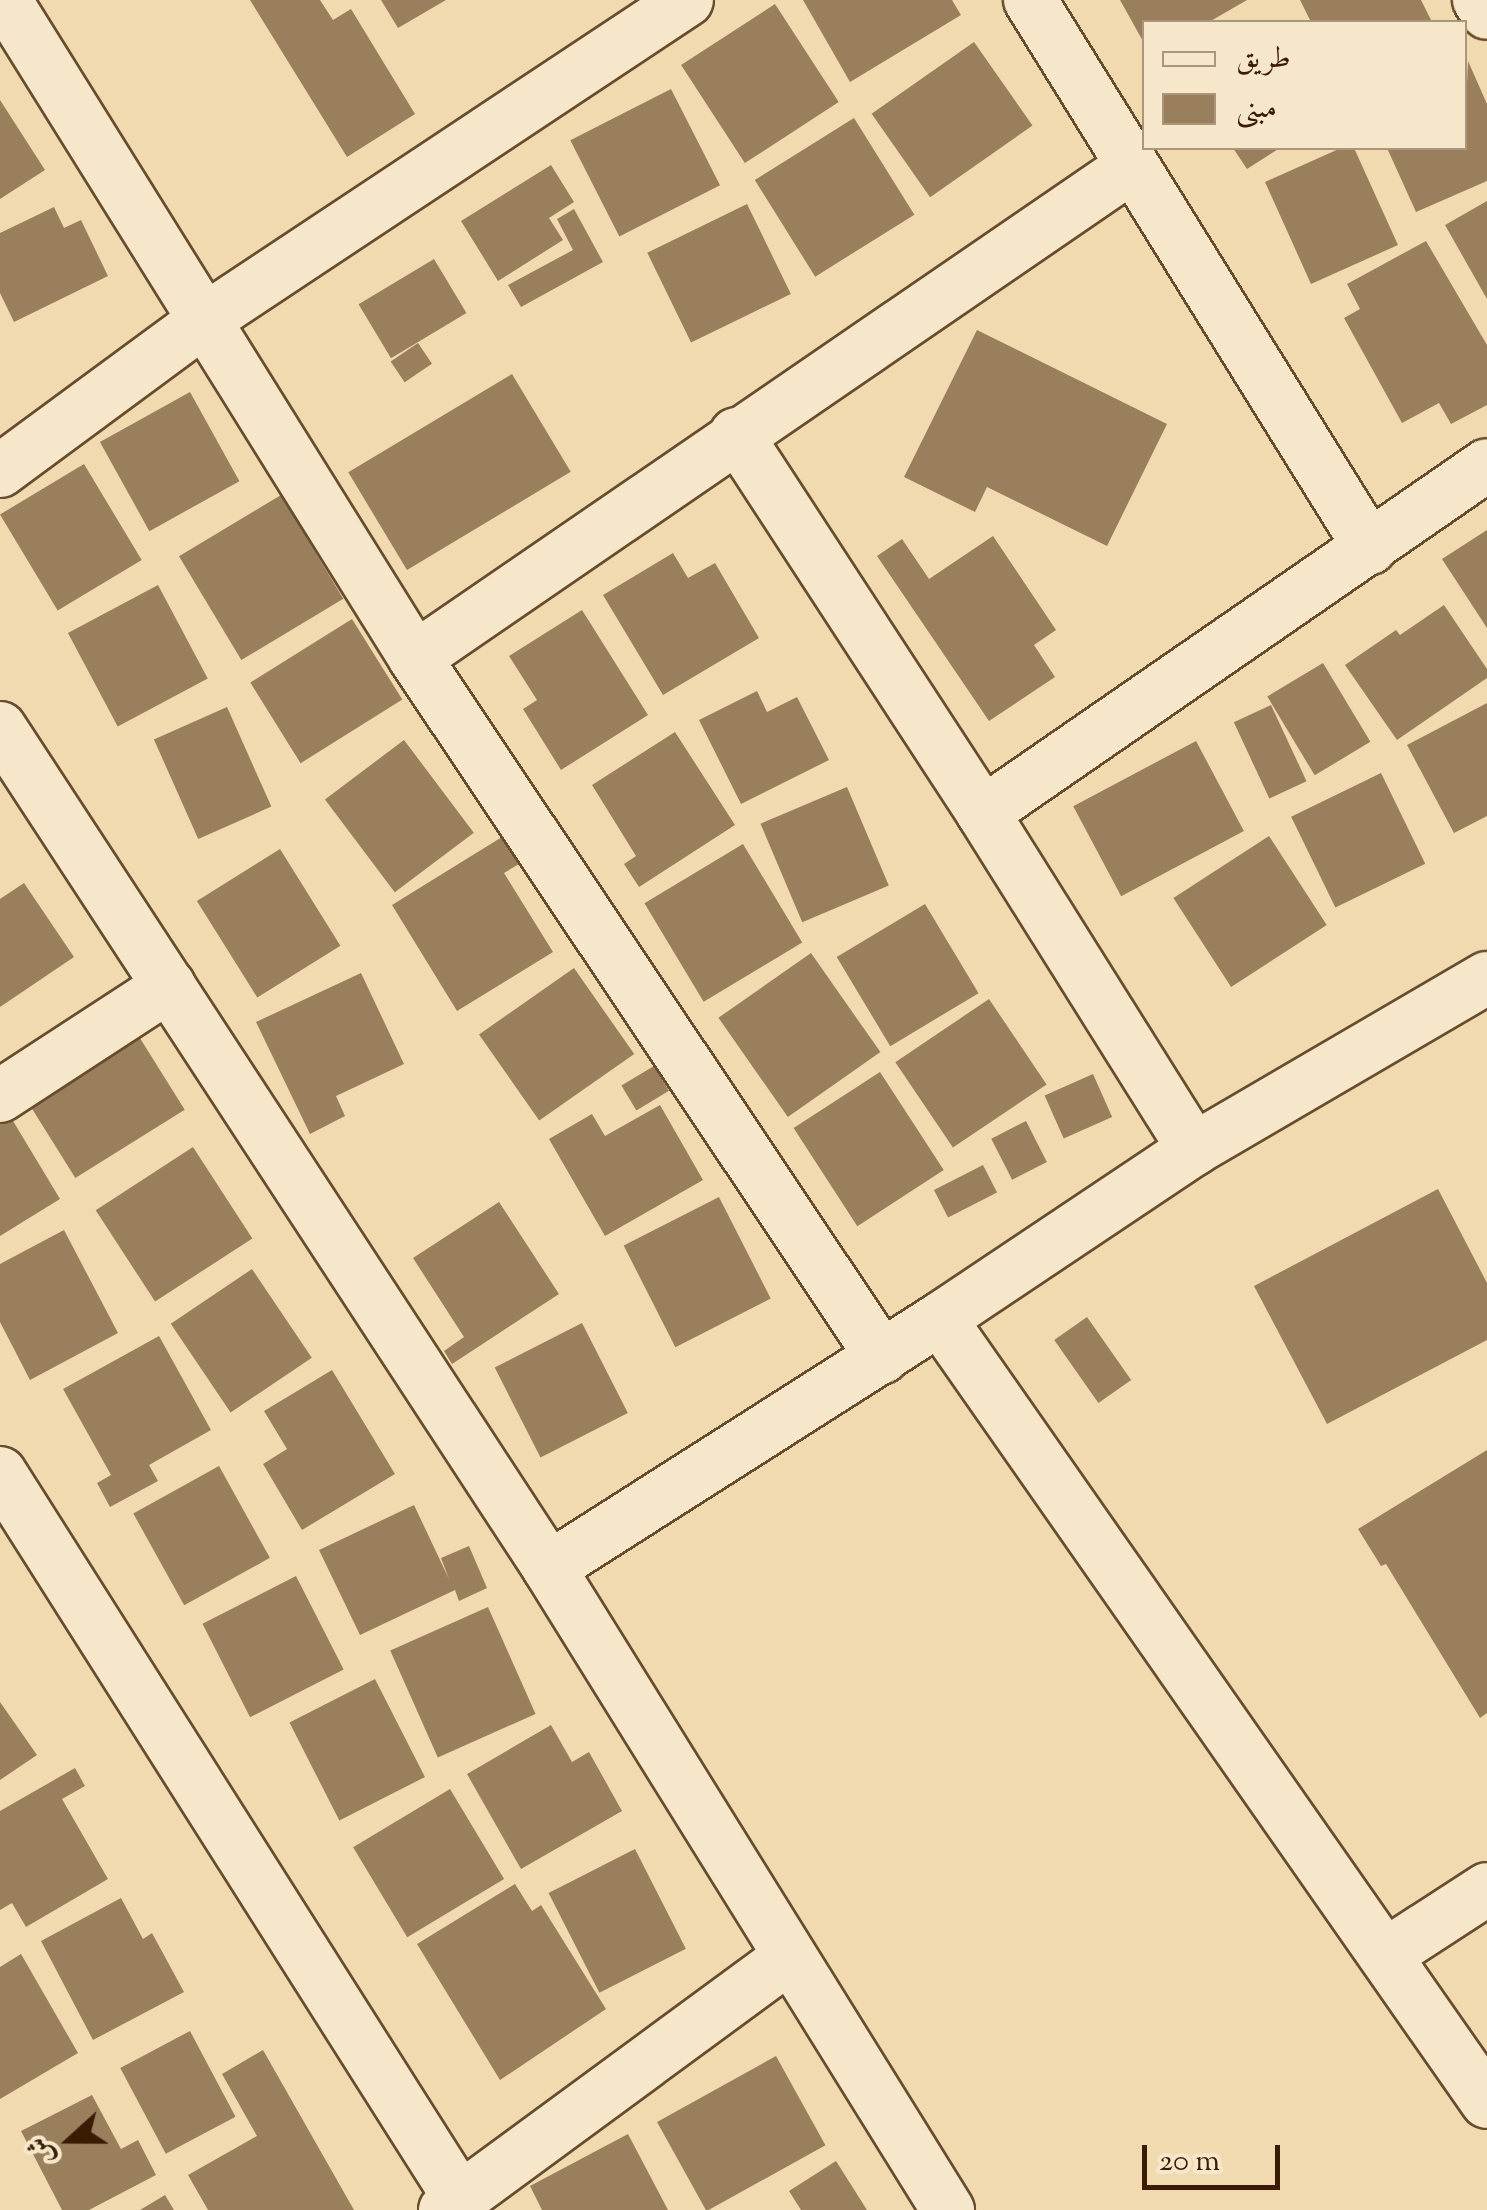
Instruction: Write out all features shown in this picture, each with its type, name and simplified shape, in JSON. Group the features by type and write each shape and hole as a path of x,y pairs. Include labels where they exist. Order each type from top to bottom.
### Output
{"street":[{"path":"5,0 415,658 882,1356"},
{"path":"0,471 206,319 687,0"},
{"path":"1030,0 1130,167 1370,548"},
{"path":"1479,0 1487,13"},
{"path":"415,658 1130,167"},
{"path":"736,434 984,812 1194,1149"},
{"path":"984,812 1487,465"},
{"path":"0,728 549,1568 948,2210"},
{"path":"549,1568 940,1319 1194,1149 1487,978"},
{"path":"0,1096 169,986"},
{"path":"940,1319 1487,2102"},
{"path":"0,1472 452,2204 788,1958"},
{"path":"1387,1954 1487,1889"}],"building":[{"path":"250,0 320,0 333,20 351,9 415,114 347,157"},
{"path":"381,0 446,0 398,28"},
{"path":"803,0 952,0 961,15 850,82"},
{"path":"1120,0 1247,0 1212,20 1142,20 1142,39"},
{"path":"1300,0 1421,0 1431,20 1310,20"},
{"path":"775,4 839,102 745,163 681,65"},
{"path":"974,42 1033,126 930,197 872,114"},
{"path":"1468,61 1487,104 1487,181 1416,212 1388,150 1467,150"},
{"path":"671,89 720,185 619,237 570,140"},
{"path":"0,100 45,170 0,199"},
{"path":"854,118 914,215 815,277 755,180"},
{"path":"1234,150 1277,150 1247,169"},
{"path":"1337,150 1355,150 1398,245 1311,284 1265,182"},
{"path":"551,165 574,202 549,218 563,240 498,281 461,221"},
{"path":"1487,201 1487,299 1445,225"},
{"path":"747,204 791,294 691,343 647,253"},
{"path":"54,207 64,228 81,220 108,276 14,322 0,293 0,233"},
{"path":"574,209 603,262 521,307 508,285 573,250 557,219"},
{"path":"1426,241 1487,345 1487,405 1451,424 1439,403 1402,423 1344,318 1360,309 1347,284"},
{"path":"434,259 466,313 391,358 359,304"},
{"path":"977,330 1167,424 1107,546 987,487 975,512 904,477"},
{"path":"418,343 432,364 405,382 391,361"},
{"path":"512,374 571,472 407,570 348,472"},
{"path":"190,392 239,481 149,531 100,442"},
{"path":"84,464 142,560 58,610 0,514"},
{"path":"281,495 343,599 241,660 179,556"},
{"path":"1487,530 1487,628 1442,559"},
{"path":"993,536 1056,630 1034,645 1055,677 989,721 877,556 902,539 929,579"},
{"path":"673,553 688,578 715,563 759,638 663,695 603,595"},
{"path":"158,585 208,679 118,726 68,633"},
{"path":"1444,605 1487,669 1487,678 1397,740 1345,665 1396,630 1400,635"},
{"path":"582,610 648,715 561,770 523,709 537,700 509,656"},
{"path":"352,619 402,700 301,763 250,683"},
{"path":"1323,663 1370,742 1315,775 1267,696"},
{"path":"757,691 767,712 797,697 829,760 741,804 699,720"},
{"path":"1487,703 1487,816 1454,833 1407,745"},
{"path":"1271,705 1306,781 1269,798 1234,722"},
{"path":"227,707 271,807 198,839 154,740"},
{"path":"675,732 735,825 639,887 624,864 636,856 592,785"},
{"path":"404,740 474,833 395,892 325,800"},
{"path":"1196,741 1244,831 1121,896 1073,806"},
{"path":"1381,773 1425,864 1335,908 1291,817"},
{"path":"847,787 889,885 802,922 760,824"},
{"path":"1269,836 1327,925 1231,987 1173,898"},
{"path":"502,837 519,864 504,873 553,952 457,1011 392,905"},
{"path":"743,844 802,943 704,1002 644,903"},
{"path":"280,849 340,946 257,998 197,901"},
{"path":"24,883 74,957 0,1007 0,899"},
{"path":"925,904 979,993 890,1046 837,957"},
{"path":"811,953 880,1052 788,1117 718,1018"},
{"path":"574,968 634,1054 539,1121 479,1035"},
{"path":"361,973 404,1064 336,1096 345,1116 310,1134 256,1022"},
{"path":"989,999 1047,1084 953,1148 895,1062"},
{"path":"128,1019 185,1110 75,1178 19,1087"},
{"path":"654,1066 669,1091 636,1110 621,1086"},
{"path":"880,1072 944,1170 857,1226 794,1128"},
{"path":"1093,1074 1112,1117 1064,1138 1045,1096"},
{"path":"660,1105 703,1180 605,1236 549,1139 592,1114 605,1136"},
{"path":"4,1106 60,1199 0,1236 0,1108"},
{"path":"1026,1121 1047,1162 1012,1180 991,1139"},
{"path":"193,1147 252,1238 155,1302 96,1210"},
{"path":"983,1165 997,1193 948,1218 934,1190"},
{"path":"1438,1189 1487,1283 1487,1340 1327,1424 1254,1286"},
{"path":"719,1197 771,1299 675,1347 624,1246"},
{"path":"499,1202 559,1294 452,1364 444,1351 464,1337 413,1258"},
{"path":"64,1230 118,1333 30,1380 0,1322 0,1264"},
{"path":"252,1269 312,1358 231,1413 171,1324"},
{"path":"1087,1317 1131,1380 1098,1403 1054,1340"},
{"path":"582,1323 628,1413 541,1457 495,1367"},
{"path":"159,1336 211,1430 149,1465 158,1481 110,1507 97,1483 111,1475 63,1389"},
{"path":"332,1370 395,1474 302,1530 263,1464 287,1449 264,1411"},
{"path":"1487,1450 1487,1713 1480,1718 1386,1564 1381,1566 1358,1529"},
{"path":"219,1466 270,1558 184,1605 133,1514"},
{"path":"414,1505 449,1579 441,1558 469,1546 487,1588 459,1601 455,1590 360,1635 319,1550"},
{"path":"296,1576 344,1670 250,1717 202,1624"},
{"path":"488,1607 536,1714 438,1757 390,1651"},
{"path":"375,1679 425,1777 339,1821 289,1723"},
{"path":"0,1702 37,1755 0,1780"},
{"path":"551,1725 572,1762 589,1752 622,1811 521,1869 467,1774"},
{"path":"75,1768 85,1786 62,1799 108,1879 26,1927 12,1903 0,1910 0,1811"},
{"path":"450,1789 504,1879 407,1937 353,1847"},
{"path":"635,1849 686,1949 599,1993 549,1893"},
{"path":"515,1884 532,1911 541,1905 606,2009 500,2080 417,1944"},
{"path":"121,1898 143,1939 152,1933 184,1992 93,2040 41,1941"},
{"path":"21,1954 78,2053 0,2099 0,1967"},
{"path":"190,2031 236,2117 166,2154 120,2068"},
{"path":"263,2050 354,2210 208,2210 188,2175 257,2136 222,2074"},
{"path":"776,2056 825,2145 706,2210 657,2122"},
{"path":"92,2095 121,2149 138,2140 156,2175 89,2210 62,2210 21,2131"},
{"path":"628,2134 668,2210 542,2210 530,2186"},
{"path":"836,2161 867,2210 801,2210 789,2191"},
{"path":"165,2195 174,2210 140,2210"}]}
